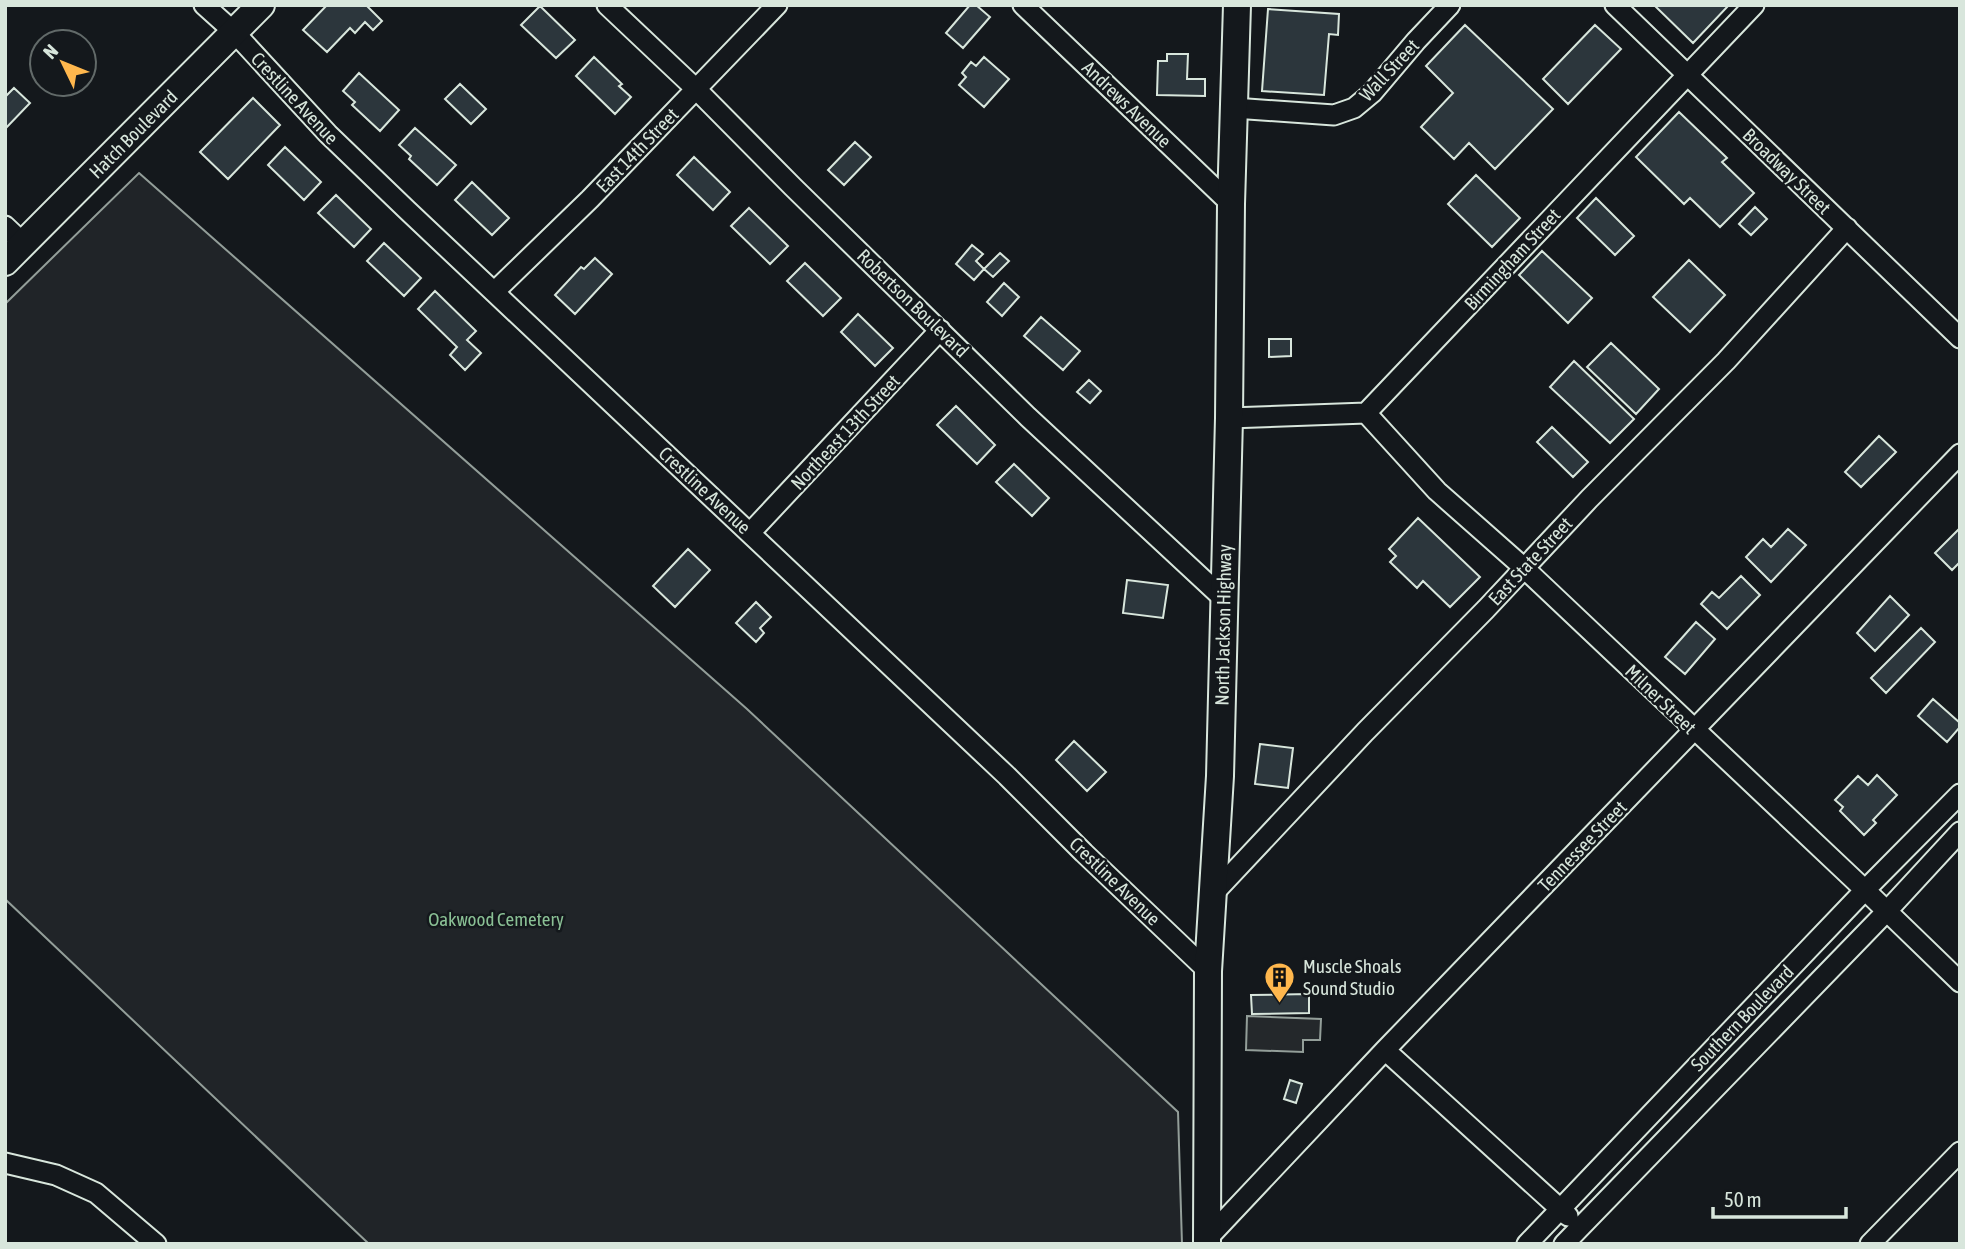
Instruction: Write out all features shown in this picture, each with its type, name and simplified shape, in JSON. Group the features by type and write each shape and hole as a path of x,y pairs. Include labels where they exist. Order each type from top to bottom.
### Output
{"main road":[{"name":"Hatch Boulevard","path":"11,244 261,5"},
{"name":"North Jackson Highway","path":"1207,1242 1208,971 1220,776 1237,5"}],"street":[{"name":"Crestline Avenue","path":"204,5 234,32 328,134 1007,776 1208,971"},
{"name":"Robertson Boulevard","path":"607,5 1108,492 1223,598"},
{"name":"East 14th Street","path":"494,292 590,199 777,5"},
{"name":"Andrews Avenue","path":"1023,5 1231,204"},
{"name":"Wall Street","path":"1234,108 1334,115 1354,107 1372,93 1450,5"},
{"name":"Broadway Street","path":"1615,5 1960,338"},
{"name":"Birmingham Street","path":"1366,413 1754,5"},
{"name":"East State Street","path":"1213,894 1523,567 1726,361 1847,228"},
{"name":"Northeast 13th Street","path":"750,533 940,330"},
{"path":"1229,418 1366,413"},
{"name":"Milner Street","path":"1366,413 1437,491 1523,567 1960,982"},
{"name":"Tennessee Street","path":"1207,1242 1385,1050 1960,454"},
{"name":"Southern Boulevard","path":"1527,1244 1960,794"},
{"name":"Southern Boulevard","path":"1564,1244 1887,911 1960,832"},
{"path":"1385,1050 1580,1227"},
{"path":"1870,1244 1960,1152"},
{"path":"5,1163 56,1175 96,1193 156,1244"}],"green space":[{"name":"Oakwood Cemetery","path":"139,173 747,709 1178,1112 1182,1244 369,1244 5,899 5,304"}],"shaded area":[{"path":"1247,1016 1321,1019 1320,1040 1303,1040 1303,1052 1246,1050"}],"building":[{"path":"327,5 366,5 382,21 373,30 365,22 355,33 350,28 327,52 303,30"},
{"path":"970,5 976,5 990,17 963,48 946,33"},
{"path":"1654,5 1729,5 1693,43"},
{"path":"540,6 575,40 556,58 521,25"},
{"path":"1268,9 1339,14 1338,35 1329,34 1324,95 1262,91"},
{"path":"1465,25 1553,109 1495,169 1469,143 1454,159 1421,127 1453,93 1426,66"},
{"path":"1595,25 1621,49 1568,104 1543,79"},
{"path":"1167,54 1188,54 1187,79 1205,79 1205,96 1157,95 1158,61 1167,61"},
{"path":"594,57 622,84 619,86 631,97 615,114 576,76"},
{"path":"984,57 1009,79 984,107 959,85 966,77 962,73 971,62 976,66"},
{"path":"359,73 399,110 380,131 352,105 355,102 343,91"},
{"path":"460,84 486,109 471,124 445,99"},
{"path":"14,88 30,103 5,129 5,97"},
{"path":"253,98 280,125 228,179 200,152"},
{"path":"1679,112 1727,158 1722,162 1754,193 1720,227 1690,198 1684,204 1636,157"},
{"path":"415,128 456,165 437,185 409,159 411,156 399,145"},
{"path":"855,142 871,157 844,185 828,170"},
{"path":"285,147 321,182 304,200 268,165"},
{"path":"694,157 730,192 713,210 677,175"},
{"path":"1476,175 1520,218 1492,247 1448,204"},
{"path":"472,182 509,218 492,235 455,200"},
{"path":"336,195 371,229 354,247 318,213"},
{"path":"1596,198 1634,236 1615,255 1577,218"},
{"path":"1755,207 1767,219 1751,235 1739,224"},
{"path":"749,208 788,246 770,264 731,226"},
{"path":"384,243 421,278 404,296 367,261"},
{"path":"972,245 983,254 976,261 984,269 974,280 956,264"},
{"path":"1542,251 1592,298 1568,323 1519,275"},
{"path":"1000,253 1009,261 993,277 984,269"},
{"path":"595,258 612,274 575,314 555,295 581,267 584,269"},
{"path":"1689,260 1725,295 1690,332 1653,297"},
{"path":"805,263 841,298 823,316 787,281"},
{"path":"1004,283 1019,297 1002,316 987,302"},
{"path":"435,291 476,331 467,340 481,353 465,370 450,355 457,347 418,309"},
{"path":"858,314 893,348 875,366 841,332"},
{"path":"1041,317 1080,351 1063,370 1024,336"},
{"path":"1269,339 1291,339 1291,356 1269,357"},
{"path":"1611,343 1659,389 1636,414 1587,367"},
{"path":"1574,361 1634,419 1610,443 1550,387"},
{"path":"1089,380 1101,391 1090,403 1077,392"},
{"path":"956,406 995,445 977,464 937,425"},
{"path":"1552,427 1588,462 1573,477 1537,442"},
{"path":"1879,436 1896,452 1861,487 1845,472"},
{"path":"1014,464 1049,498 1032,516 996,482"},
{"path":"1418,518 1480,577 1450,607 1423,581 1417,588 1390,562 1396,556 1389,549"},
{"path":"1960,528 1960,562 1952,570 1935,553"},
{"path":"1788,529 1806,545 1771,582 1746,557 1763,539 1771,547"},
{"path":"688,549 710,570 675,607 653,586"},
{"path":"1741,576 1760,595 1727,629 1701,604 1712,592 1719,598"},
{"path":"1127,580 1168,585 1163,618 1123,613"},
{"path":"1890,596 1909,615 1875,651 1857,633"},
{"path":"756,602 771,617 760,628 764,633 756,642 736,623"},
{"path":"1696,622 1715,639 1685,674 1665,657"},
{"path":"1921,628 1935,642 1886,693 1871,678"},
{"path":"1933,699 1960,723 1960,727 1947,742 1918,716"},
{"path":"1074,741 1106,772 1087,791 1056,760"},
{"path":"1260,744 1293,748 1288,788 1255,784"},
{"path":"1877,775 1897,795 1873,820 1876,823 1864,835 1840,811 1843,807 1835,800 1858,776 1868,785"},
{"name":"Muscle Shoals Sound Studio","path":"1309,994 1309,1013 1252,1014 1251,995"},
{"path":"1290,1080 1302,1084 1296,1103 1284,1099"}],"place":[{"name":"Muscle Shoals Sound Studio","path":"1280,1004"}]}
